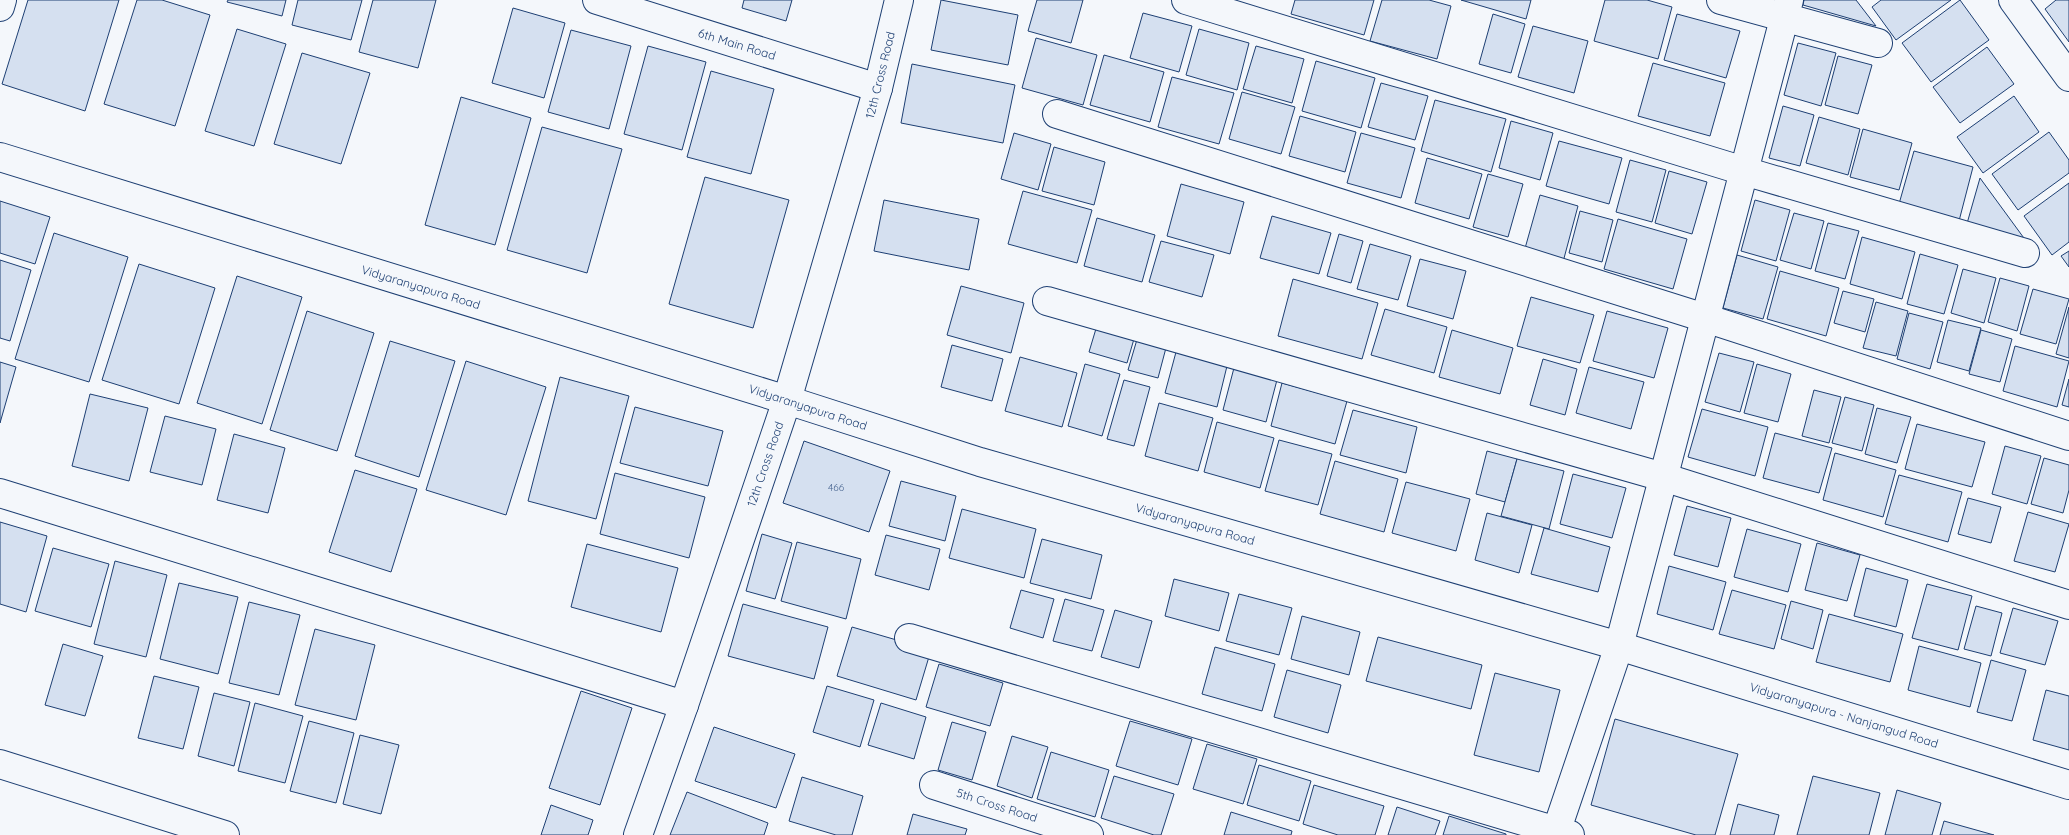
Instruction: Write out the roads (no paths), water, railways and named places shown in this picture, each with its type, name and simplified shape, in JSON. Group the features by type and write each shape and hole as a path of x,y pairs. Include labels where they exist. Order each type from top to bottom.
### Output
{"street":[{"path":"0,7 2,0"},
{"name":"6th Main Road","path":"596,0 878,88"},
{"name":"12th Cross Road","path":"638,835 787,400 878,88 899,0"},
{"path":"1186,0 1744,171 2025,253"},
{"path":"1721,0 1787,9 1878,43"},
{"path":"2013,0 2069,77"},
{"path":"909,638 1560,834 1619,646 1787,9"},
{"path":"1057,114 1705,318 2069,436"},
{"name":"Vidyaranyapura Road","path":"0,157 787,400 980,462 1619,646"},
{"path":"1047,301 1663,477 2069,605"},
{"path":"0,492 684,705"},
{"name":"Vidyaranyapura - Nanjangud Road","path":"1619,646 2069,785"},
{"path":"0,764 225,835"},
{"name":"5th Cross Road","path":"934,785 1089,835"}]}
